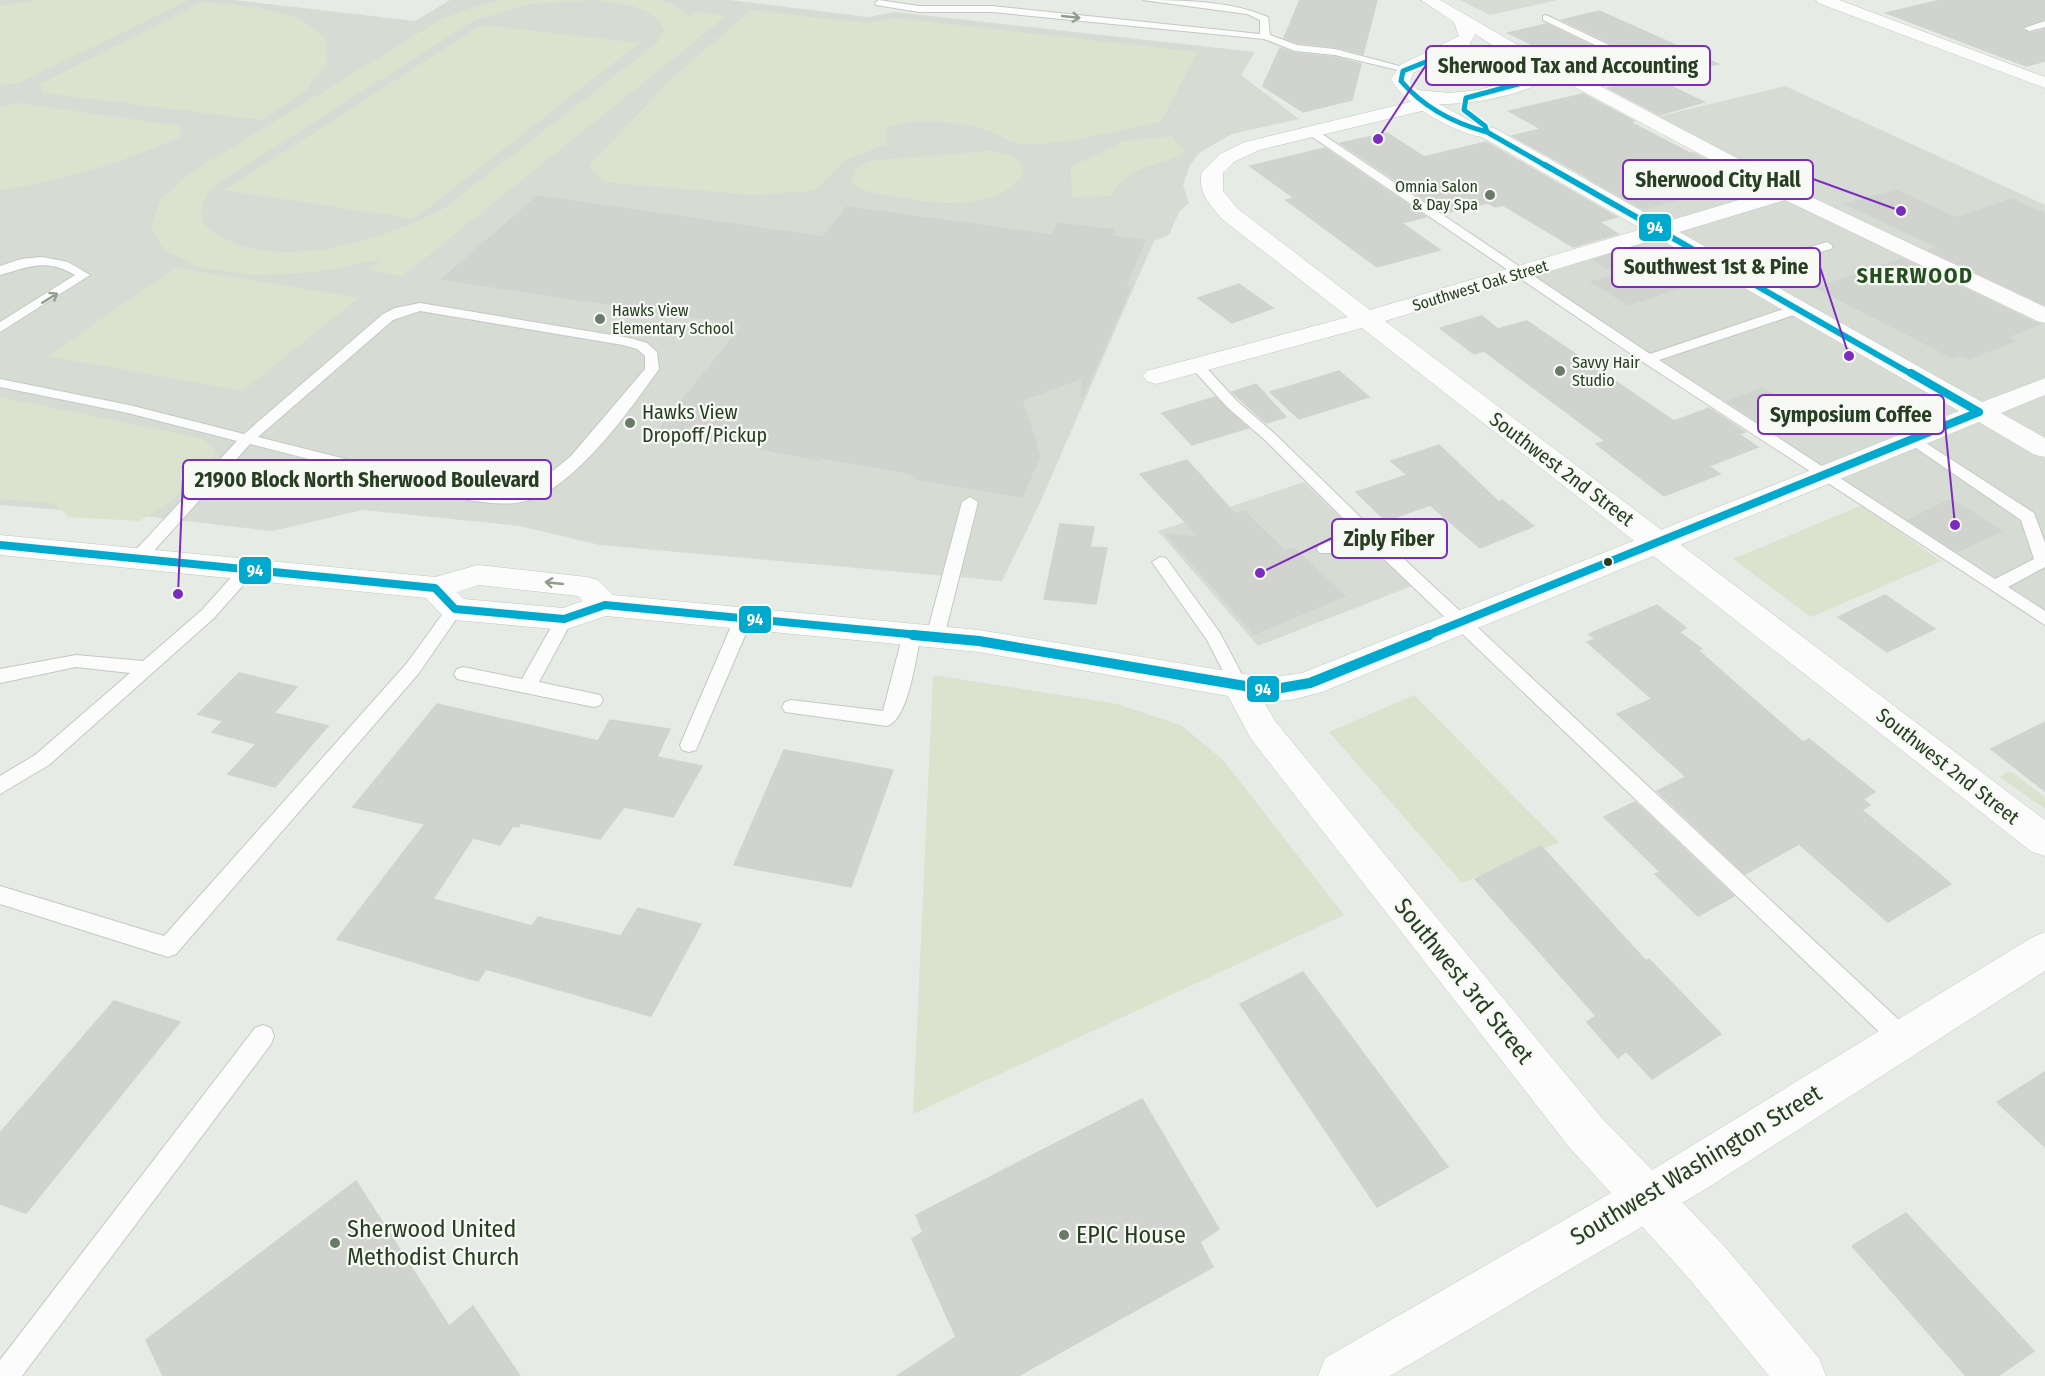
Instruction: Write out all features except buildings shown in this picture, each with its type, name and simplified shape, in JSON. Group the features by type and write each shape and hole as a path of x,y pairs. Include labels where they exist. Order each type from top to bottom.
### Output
{"main road":[{"path":"1429,0 1462,22 1525,56 1543,70 1573,79 2045,316"},
{"path":"1824,0 2045,83"},
{"path":"1846,8 1874,2"},
{"path":"1462,22 1466,39 1444,53 1406,69 1400,79 1403,85 1473,130 1487,132 2045,449"},
{"path":"1444,53 1480,51 1525,56"},
{"path":"1312,132 1420,98 1466,98 1537,79 1543,70"},
{"path":"1466,98 1464,110 1485,126 1487,132"},
{"name":"Southwest 2nd Street","path":"1312,132 1252,146 1230,155 1217,164 1211,176 1209,188 1216,201 2045,841"},
{"name":"Southwest Oak Street","path":"1156,376 1366,319 1795,190"},
{"path":"0,545 248,569 445,598 564,619 605,605 923,635 1021,648 1269,690 1292,688 1310,683 2045,386"},
{"path":"445,598 478,575 587,587 605,605"},
{"name":"Southwest 3rd Street","path":"1239,686 1263,730 1585,1132 1708,1264 1801,1376"},
{"name":"Southwest Washington Street","path":"1343,1376 1647,1198 2045,950"}],"lane":[{"path":"1147,0 1249,12 1265,19 1265,36"},
{"path":"879,3 919,9 1013,11 1265,36 1294,48 1335,52 1406,69"},
{"path":"1013,11 1029,4"},
{"path":"1543,70 1611,66 1626,62 1627,57 1546,18"},
{"path":"2029,28 2045,24"},
{"path":"1312,132 1520,273 2045,619"},
{"path":"1734,272 1827,246"},
{"path":"0,271 15,264 37,260 74,268 84,275 0,328"},
{"path":"0,261 15,264"},
{"path":"0,383 129,409 247,439 474,496 498,498 525,496 553,480 579,455 652,369 652,355 642,346 625,341 420,307 400,311 387,317 247,439 137,559"},
{"path":"1648,358 1798,309"},
{"path":"1196,365 1232,404 1270,437 1461,623 1903,1039"},
{"path":"1910,439 2028,517 2043,561 1995,586"},
{"path":"791,707 887,719 894,710 923,635 970,502"},
{"path":"1325,549 1367,533"},
{"name":"Southwest 3rd Street","path":"1160,562 1214,637 1239,686"},
{"path":"0,786 42,760 208,614 248,569"},
{"path":"0,895 168,946 413,668 445,598"},
{"path":"689,745 744,617"},
{"path":"527,687 564,619"},
{"path":"0,676 76,661 147,668"},
{"path":"463,674 594,700"},
{"path":"5,1376 263,1036"}],"shaded area":[{"name":"Hawks View Elementary School","path":"0,0 234,0 415,21 450,0 730,0 868,17 895,12 1255,52 1241,75 1299,119 1232,134 1199,153 1190,165 1183,185 1189,203 1179,212 1169,235 1154,241 1039,505 1002,581 600,545 519,526 363,510 272,531 152,517 0,505"},
{"path":"1460,0 1558,0 1490,15"},
{"path":"1785,86 2045,205 2045,617 1520,273 1661,231 1575,182 1704,149 1648,119"},
{"path":"1304,482 1412,586 1258,646 1158,531"}],"green space":[{"path":"38,0 189,0 19,83 0,85 0,6"},
{"path":"501,0 593,0 529,4 473,21 215,185 202,204 202,222 226,239 255,249 287,252 320,250 387,233 443,209 657,43 664,31 652,15 643,10 624,4 594,0 659,0 672,4 690,17 696,12 726,16 403,276 368,270 382,259 318,272 253,275 199,267 164,250 151,227 160,200 189,174 438,21 473,7"},
{"path":"202,2 258,7 301,19 325,37 328,61 307,90 262,120 43,93 40,84"},
{"path":"751,10 866,23 895,18 1197,52 1161,122 1076,140 1024,144 962,124 908,122 886,128 887,144 845,160 814,191 754,195 604,182 589,166 671,79"},
{"path":"481,25 639,43 414,219 225,190"},
{"path":"18,103 180,126 181,137 137,155 92,169 0,190 0,107"},
{"path":"1172,136 1185,152 1133,173 1117,186 1112,196 1072,197 1071,167 1124,141"},
{"path":"987,151 1005,153 1015,157 1024,171 1012,186 995,196 974,201 952,203 906,199 866,191 855,186 852,180 855,169 871,161"},
{"path":"175,268 358,298 243,391 48,356"},
{"path":"0,397 186,435 208,443 214,449 215,454 171,502 139,521 69,517 53,503 0,499"},
{"path":"1862,505 1941,561 1811,617 1733,559"},
{"path":"933,675 1118,704 1181,725 1224,761 1344,915 913,1114"},
{"path":"1414,695 1559,842 1462,883 1329,732"},
{"path":"2010,771 2045,797 2045,809 2000,777"}],"transit line":[{"name":"94","path":"1476,50 1521,56 1544,72 1537,79 1466,98 1464,110 1485,126 1487,132 1463,125 1440,114 1418,99 1401,81 1403,71 1429,59 1476,50"},
{"name":"94","path":"1487,132 1979,412"},
{"name":"94","path":"0,545 435,588 455,609 564,619 605,605 979,641 1269,690 1310,683 1979,412"}],"place":[{"name":"Sherwood Tax and Accounting","path":"1378,139"},
{"name":"Omnia Salon & Day Spa","path":"1490,195"},
{"name":"Sherwood City Hall","path":"1901,211"},
{"name":"Hawks View Elementary School","path":"600,319"},
{"name":"Southwest 1st & Pine","path":"1849,356"},
{"name":"Savvy Hair Studio","path":"1560,371"},
{"name":"Hawks View Dropoff/Pickup","path":"630,423"},
{"name":"Symposium Coffee","path":"1955,525"},
{"name":"Ziply Fiber","path":"1260,573"},
{"name":"21900 Block North Sherwood Boulevard","path":"178,594"},
{"name":"EPIC House","path":"1064,1235"},
{"name":"Sherwood United Methodist Church","path":"335,1243"}],"district":[{"name":"SHERWOOD","path":"1915,275"}]}
